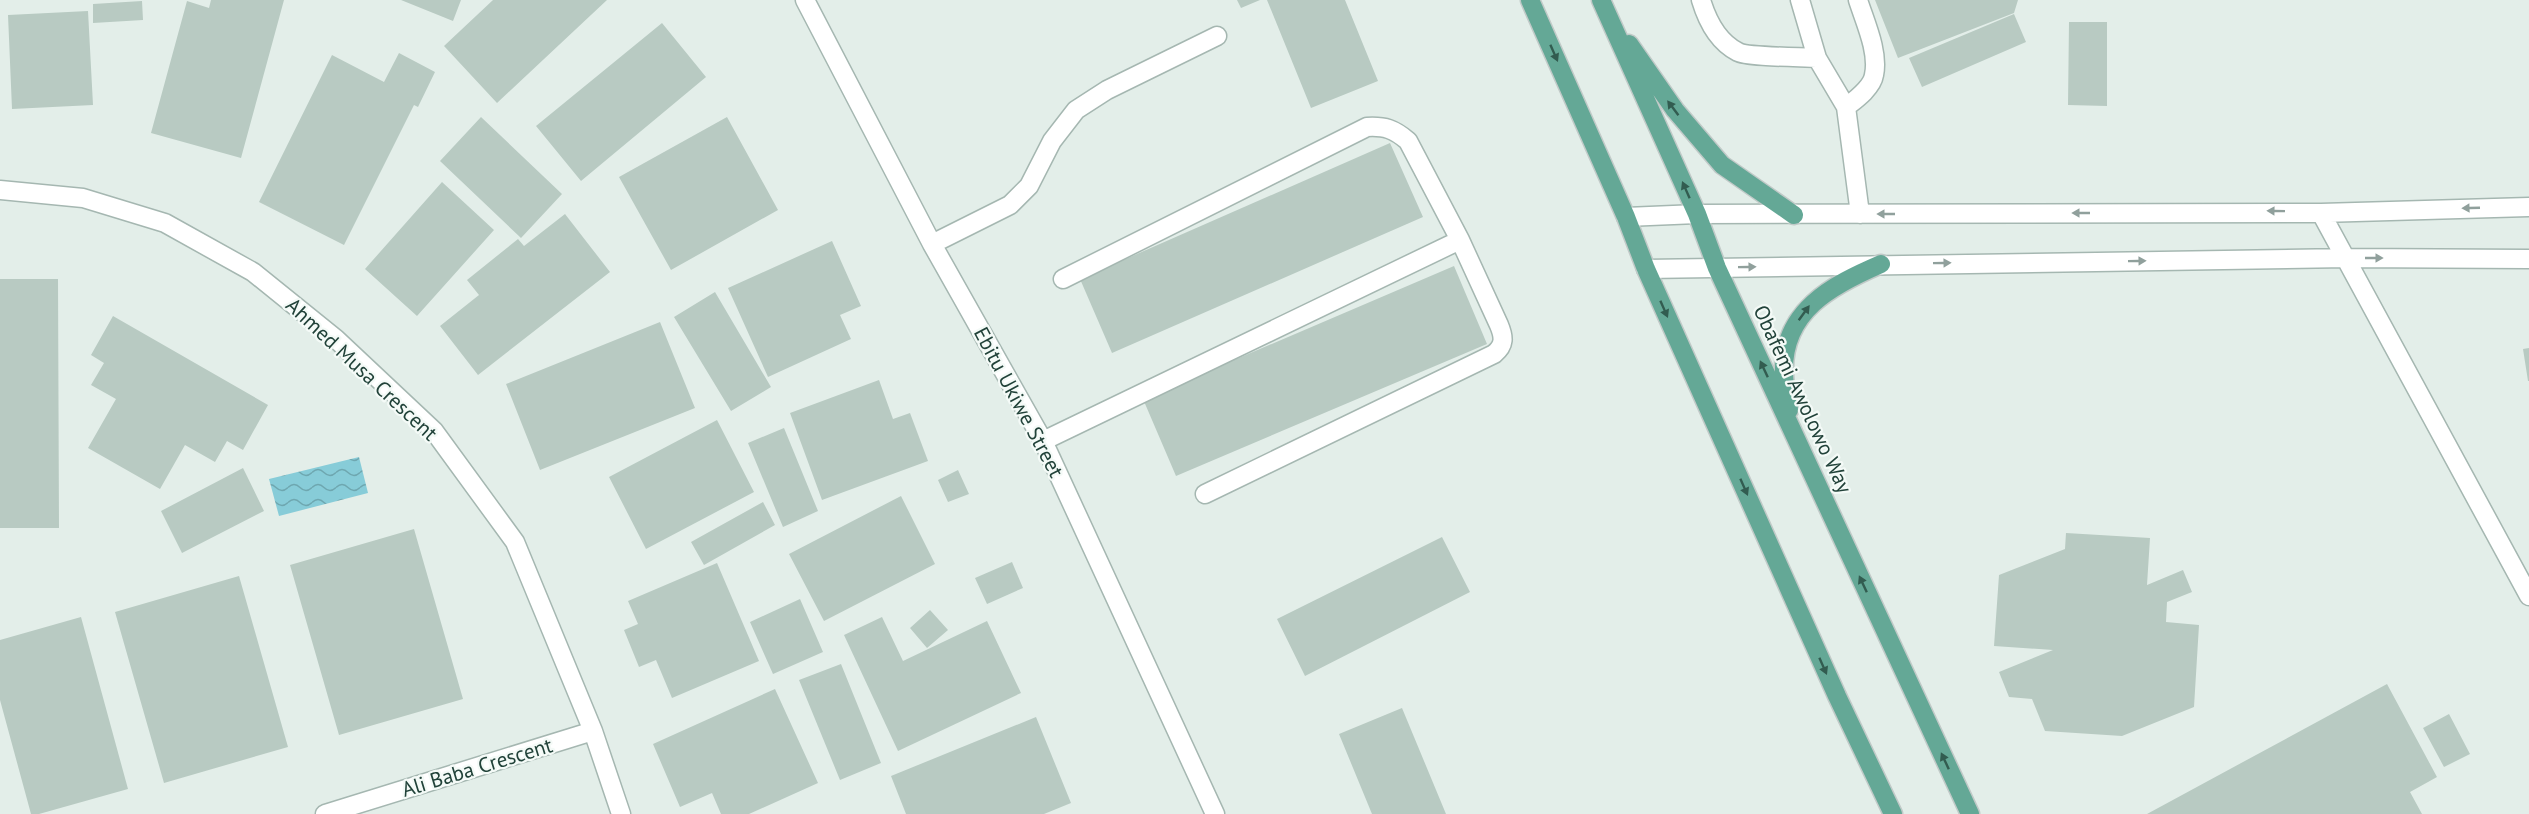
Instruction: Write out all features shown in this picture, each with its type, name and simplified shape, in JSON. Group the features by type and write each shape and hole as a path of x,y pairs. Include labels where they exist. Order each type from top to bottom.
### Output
{"main road":[{"path":"1530,0 1626,217 1646,269 1837,696 1893,814"},
{"path":"1602,3 1675,110 1722,165 1794,215"},
{"name":"Obafemi Awolowo Way","path":"1602,3 1697,214 1717,268 1970,814"},
{"path":"1792,430 1784,372 1789,341 1799,319 1814,301 1830,289 1881,264"}],"street":[{"name":"Ebitu Ukiwe Street","path":"805,0 932,244 1043,441 1215,814"},
{"path":"1701,0 1704,13 1719,38 1739,53 1817,58"},
{"path":"1800,0 1817,58 1846,107 1860,214"},
{"path":"1846,107 1865,90 1874,77 1874,55 1858,0"},
{"path":"932,244 1010,205 1029,186 1052,141 1076,110 1107,90 1217,36"},
{"path":"1063,279 1367,127 1383,126 1396,131 1408,141 1460,240 1499,325 1504,338 1501,349 1205,494"},
{"name":"Ahmed Musa Crescent","path":"0,190 83,198 165,223 253,272 336,339 434,431 515,542 593,731 621,814"},
{"path":"1626,217 1697,214 2321,213 2529,207"},
{"path":"2321,213 2529,596"},
{"path":"1043,441 1460,240"},
{"path":"1646,269 2347,258 2529,259"},
{"name":"Ali Baba Crescent","path":"325,814 593,731"}],"water":[{"path":"359,457 368,493 279,516 269,479"}],"building":[{"path":"211,0 284,0 241,158 151,133 187,1 209,8"},
{"path":"401,0 461,0 453,21"},
{"path":"493,0 607,0 497,103 444,46"},
{"path":"1237,0 1260,0 1241,8"},
{"path":"1267,0 1345,0 1378,81 1311,108"},
{"path":"1875,0 2018,0 2014,13 1898,58"},
{"path":"142,1 143,20 93,23 93,4"},
{"path":"88,11 93,105 12,109 8,15"},
{"path":"2014,14 2026,42 1922,87 1909,58"},
{"path":"2069,22 2107,22 2107,106 2068,105"},
{"path":"662,23 706,77 581,181 536,126"},
{"path":"399,53 435,72 418,107 414,105 344,245 259,202 332,55 384,82"},
{"path":"481,117 562,194 521,238 440,161"},
{"path":"727,117 778,210 671,270 619,177"},
{"path":"1390,143 1423,217 1112,353 1080,279"},
{"path":"442,182 494,230 417,316 365,269"},
{"path":"565,214 610,272 478,375 440,326 479,295 467,280 518,239 524,246"},
{"path":"832,241 861,306 840,315 851,339 768,377 728,288"},
{"path":"1454,266 1487,344 1176,476 1143,399"},
{"path":"0,279 58,279 59,528 0,528"},
{"path":"715,292 771,387 731,411 674,317"},
{"path":"113,316 268,405 243,450 227,441 215,462 185,445 160,489 88,448 116,399 91,385 104,363 91,355"},
{"path":"660,322 695,408 540,470 506,384"},
{"path":"2529,348 2529,381 2528,381 2523,349"},
{"path":"879,380 893,419 910,413 928,461 822,500 790,413"},
{"path":"717,420 754,492 646,549 609,477"},
{"path":"784,428 818,511 783,527 748,443"},
{"path":"243,468 264,511 182,553 161,511"},
{"path":"958,470 969,494 948,502 938,480"},
{"path":"901,496 935,564 824,621 789,554"},
{"path":"763,502 775,525 704,565 691,542"},
{"path":"414,529 463,699 339,735 290,565"},
{"path":"2066,533 2150,538 2147,585 2183,570 2192,592 2167,602 2166,622 2199,625 2194,707 2122,736 2045,731 2032,699 2009,697 1999,672 2053,650 1994,646 1999,575 2065,549"},
{"path":"1442,537 1470,592 1305,676 1277,619"},
{"path":"1012,562 1023,588 987,604 975,578"},
{"path":"717,563 759,661 672,698 656,660 639,667 624,630 638,624 628,601"},
{"path":"239,576 288,747 164,783 115,612"},
{"path":"800,599 823,652 773,674 750,622"},
{"path":"930,610 948,630 927,648 910,628"},
{"path":"81,617 128,789 39,814 31,814 0,700 0,640"},
{"path":"882,617 903,661 987,621 1021,693 898,751 844,635"},
{"path":"841,664 881,763 840,780 799,680"},
{"path":"2387,684 2437,777 2410,792 2422,814 2147,814"},
{"path":"775,689 818,783 749,814 721,814 712,793 680,807 653,744"},
{"path":"1402,708 1446,814 1372,814 1339,734"},
{"path":"2449,714 2470,754 2444,767 2423,728"},
{"path":"1036,717 1071,803 1044,814 906,814 891,776"}]}
